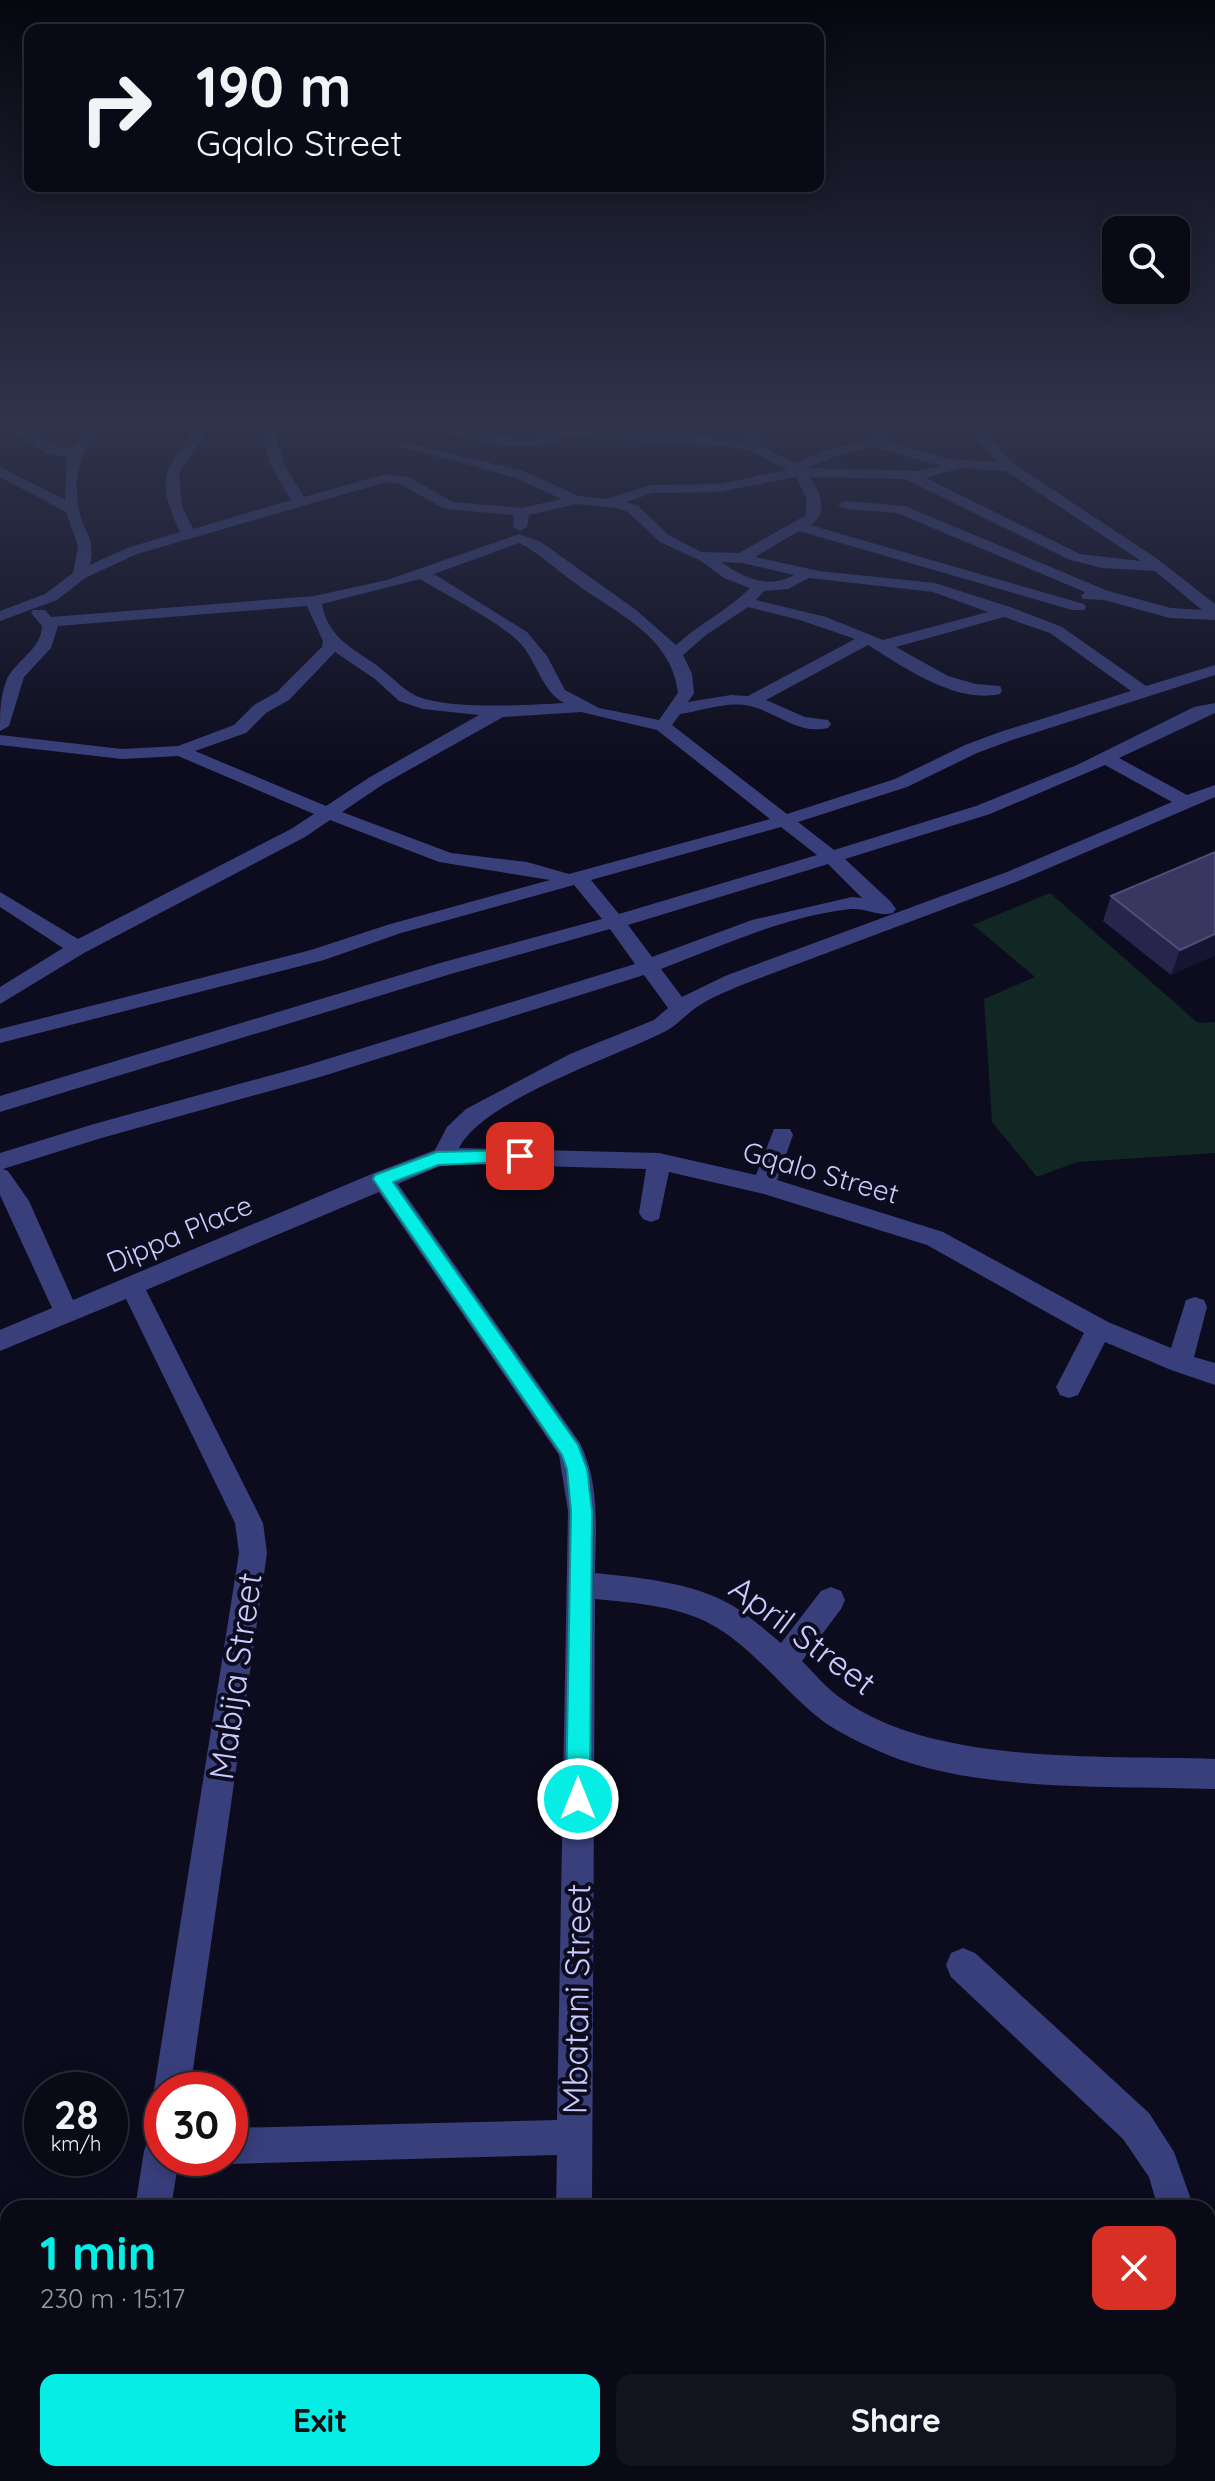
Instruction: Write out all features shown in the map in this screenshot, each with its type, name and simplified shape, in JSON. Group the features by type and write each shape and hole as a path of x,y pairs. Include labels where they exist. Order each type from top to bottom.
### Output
{"street":[{"path":"80,575 86,546 83,538"},
{"path":"0,616 32,606 61,591 80,575 132,551 179,538"},
{"path":"48,622 314,601 349,595 423,574 519,538 536,546 649,627 674,655 682,669 686,693 663,726"},
{"path":"664,538 759,587 772,588 807,573"},
{"path":"742,558 777,538"},
{"path":"837,538 1078,607"},
{"path":"969,538 1102,594 1159,612 1215,614"},
{"path":"1033,538 1075,557 1102,563 1158,567"},
{"path":"1114,538 1158,567 1215,614"},
{"path":"707,558 742,558 807,573 923,586 1007,611 1056,630 1144,693"},
{"path":"1082,585 1102,563"},
{"path":"423,574 521,635 539,656 554,690 582,707"},
{"path":"674,655 700,632 745,602 759,587"},
{"path":"1056,630 1089,596 1102,594"},
{"path":"0,740 122,754 180,751 240,729 260,709 283,696 298,678 321,660 331,641 316,614 314,601"},
{"path":"745,602 804,614 874,642 909,664 958,686 994,690"},
{"path":"0,726 17,675 46,646 51,629 32,606"},
{"path":"751,701 874,642 933,634 1007,611"},
{"path":"337,646 414,702 500,712 582,707 663,726 830,856 890,912"},
{"path":"0,1036 317,955 572,879 786,820 901,783 971,749 1006,736 1215,670"},
{"path":"674,709 751,701 791,720 822,724"},
{"path":"0,1104 447,968 616,923 983,810 1105,758 1200,711 1215,708"},
{"path":"0,997 77,948 164,900 242,864 476,723 500,712"},
{"path":"180,751 446,858 469,864 538,870 572,879 616,923 680,1010"},
{"path":"1105,758 1186,802"},
{"path":"443,1158 455,1133 474,1115 578,1059 661,1025 692,1000 890,912 1014,876 1215,790"},
{"path":"0,898 77,948"},
{"path":"0,1162 94,1132 312,1072 647,968 770,921 852,903 890,912"},
{"path":"764,1185 782,1135"},
{"name":"Gqalo Street","path":"382,1179 443,1158 548,1157 659,1161 764,1185 935,1238 1099,1329 1180,1363 1215,1374"},
{"path":"651,1213 659,1161"},
{"path":"0,1177 17,1201 67,1314"},
{"name":"Dippa Place","path":"0,1341 382,1179"},
{"name":"Mbatani Street","path":"382,1179 571,1451 581,1490 574,2200"},
{"name":"Mabija Street","path":"132,1286 249,1523 253,1553 175,2072"},
{"path":"1180,1363 1195,1307"},
{"path":"1069,1387 1099,1329"},
{"name":"April Street","path":"581,1584 692,1600 729,1619 846,1719 920,1751 999,1766 1215,1774"},
{"path":"783,1663 831,1600"},
{"path":"963,1965 1136,2126 1153,2146 1168,2175 1174,2200"},
{"path":"248,2146 574,2137"},
{"path":"154,2200 158,2176"}],"green space":[{"path":"1050,893 1198,1023 1215,1022 1215,1153 1077,1162 1037,1177 992,1122 984,999 1035,977 973,925"}],"building":[{"path":"1215,852 1215,934 1180,950 1111,896"}],"route":[{"path":"520,1156 437,1158 382,1179 571,1451 577,1469 582,1511 578,1799"}]}
